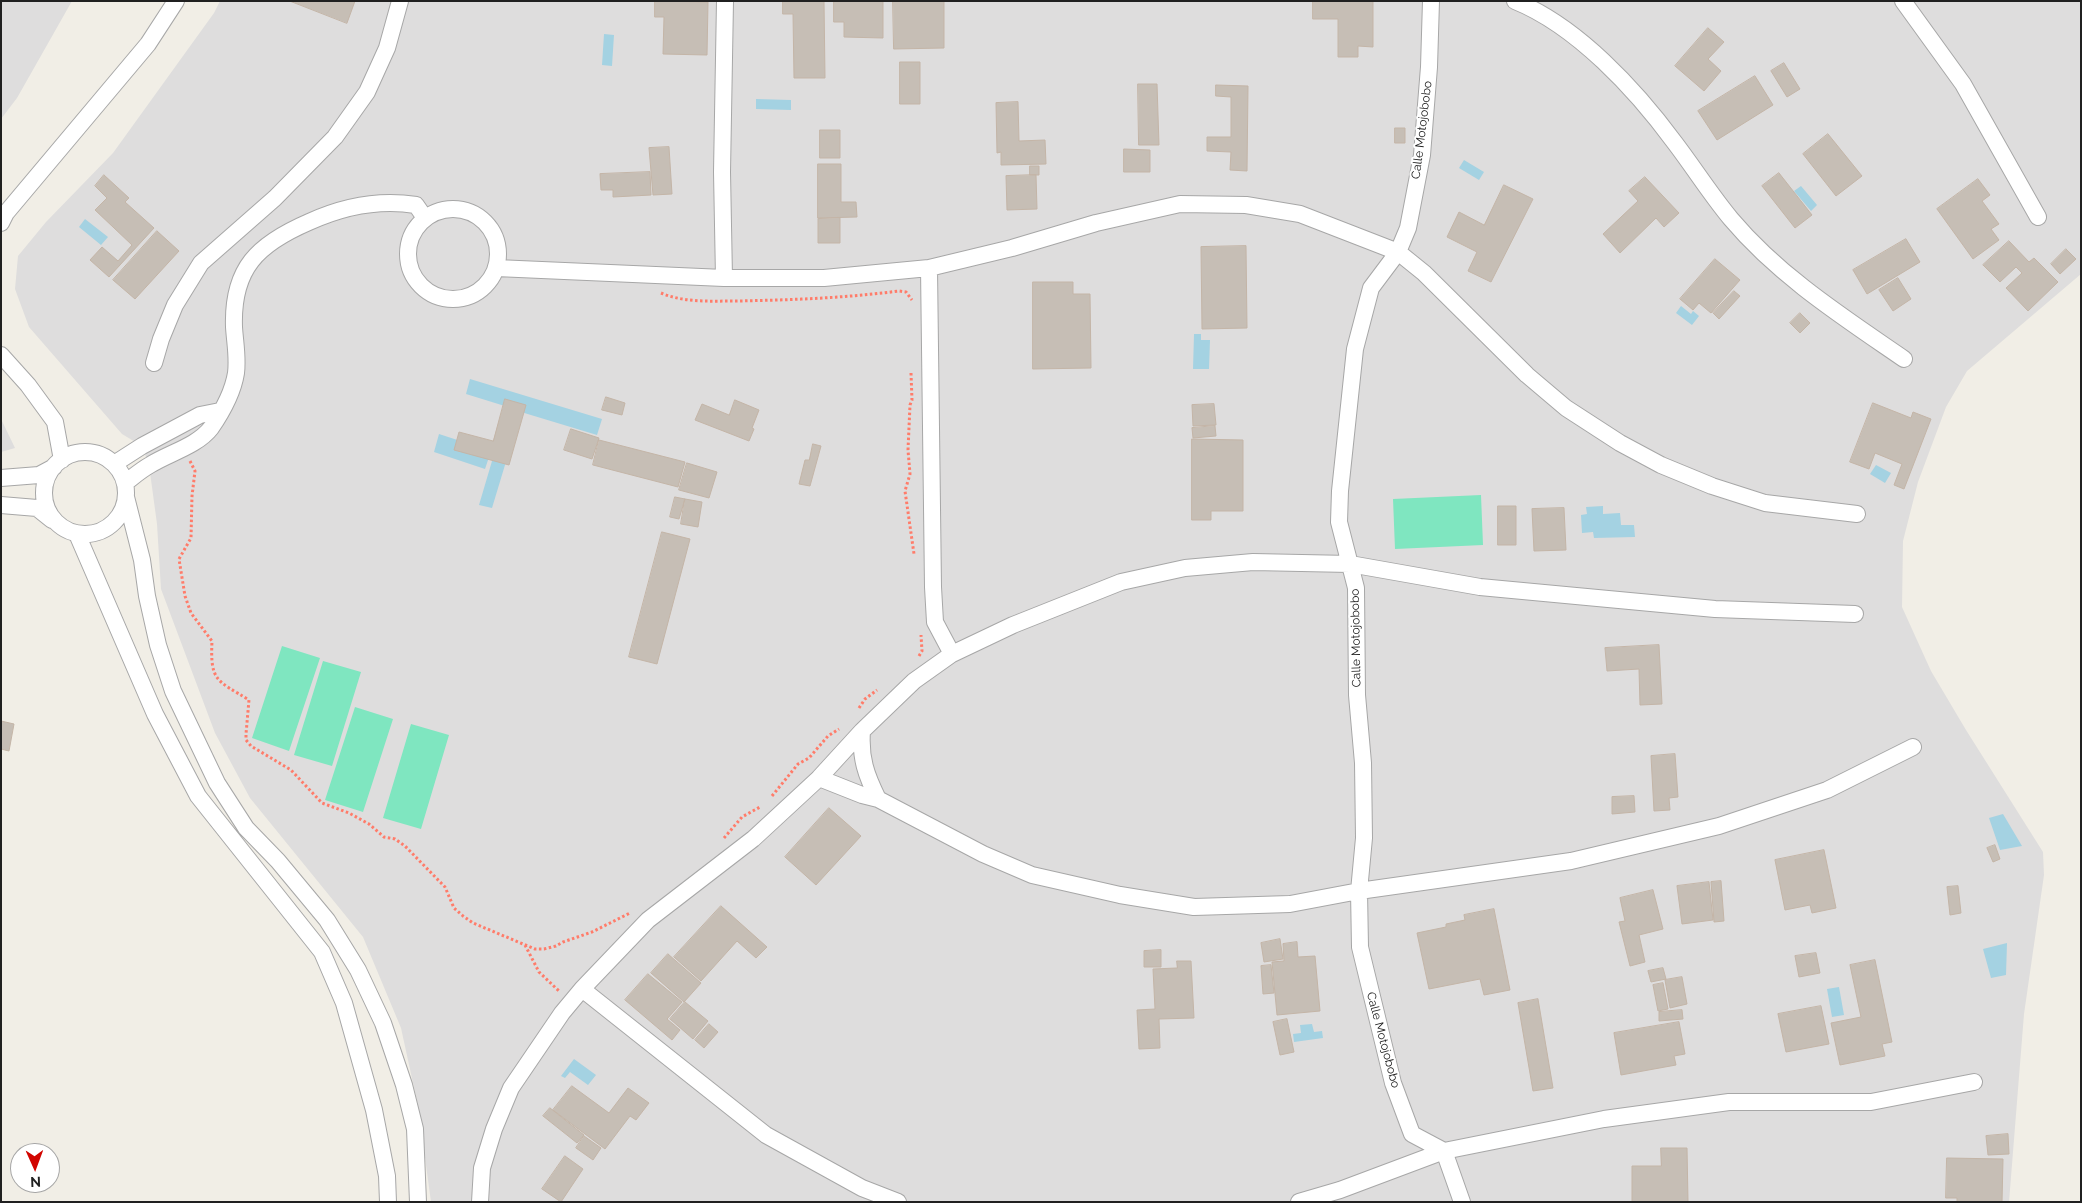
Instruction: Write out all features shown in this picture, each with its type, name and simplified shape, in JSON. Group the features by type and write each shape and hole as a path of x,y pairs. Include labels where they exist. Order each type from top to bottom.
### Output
{"street":[{"path":"1,223 6,213 148,44 176,1"},
{"path":"154,363 174,305 201,263 249,222 335,137 367,92 387,48 400,1"},
{"path":"724,278 722,162 725,1"},
{"name":"Calle Motojobobo","path":"1431,1 1429,67 1422,156 1408,228 1398,252 1371,288 1355,348 1340,491 1339,522 1356,588 1357,695 1363,763 1364,838 1359,891 1360,947 1393,1083 1412,1134 1444,1151"},
{"path":"1515,1 1534,9 1582,43 1614,70 1674,141 1731,219 1789,277 1904,359"},
{"path":"1903,1 1963,84 2038,217"},
{"path":"1,505 37,508 58,524 77,534 91,534 110,526 123,510 126,490 149,465 204,435 230,395 236,374 237,352 234,327 239,283 250,263 266,245 291,230 335,210 359,205 399,202 416,205 425,218"},
{"path":"496,268 724,278 824,278 929,268 1012,248 1096,223 1180,204 1246,205 1300,214 1398,252 1424,272 1527,375 1566,408 1620,443 1661,465 1712,486 1765,503 1857,514"},
{"path":"450,208 468,211 483,220 494,234 498,251 496,268 487,284 473,294 456,299 438,296 422,287 412,273 407,256 410,239 419,223 425,218 433,213 450,208"},
{"path":"249,222 266,245"},
{"path":"929,268 935,622 952,654"},
{"path":"1,355 28,385 55,422 58,463 47,477 44,491 46,506 50,516 58,524"},
{"path":"114,464 142,446 200,415 220,410"},
{"path":"1,478 38,474 72,455 83,452 105,457 114,464 126,490 142,560 147,596 158,645 173,691 217,783 246,828 278,861 327,920 358,970 383,1023 404,1085 415,1129 418,1202"},
{"path":"77,534 151,706 198,796 322,952 344,1003 374,1110 386,1168 388,1202"},
{"path":"480,1202 482,1168 494,1129 511,1088 577,995 648,920 752,839 820,778 862,731 914,681 952,654 1013,625 1120,582 1185,568 1253,562 1350,564 1480,587 1715,609 1855,614"},
{"path":"862,731 861,750 867,778 878,799"},
{"path":"820,778 843,789 878,799 983,854 1032,875 1120,895 1194,907 1290,904 1359,891 1571,861 1719,826 1827,790 1913,747"},
{"path":"577,995 766,1135 862,1188 898,1202"},
{"path":"1298,1202 1340,1190 1444,1151 1604,1119 1730,1102 1871,1102 1974,1082"},
{"path":"1444,1151 1462,1202"}],"path":[{"path":"653,290 686,301 830,299 898,291 906,292 914,301"},
{"path":"911,371 912,400 910,406 908,450 910,474 905,492 914,560"},
{"path":"183,447 195,471 192,496 191,538 179,560 185,596 194,620 212,641 211,660 214,675 227,687 248,700 246,740 251,746 291,770 322,803 350,813 369,824 384,836 405,846 446,887 454,908 474,923 535,949 544,949 592,932 632,912"},
{"path":"913,662 922,651 921,632"},
{"path":"858,710 866,699 881,687"},
{"path":"767,801 798,764 816,752 828,736 846,724"},
{"path":"719,844 742,817 762,805"},
{"path":"525,945 533,962 548,982 577,995"}],"shaded area":[{"path":"1,1 72,1 17,98 1,119"},
{"path":"220,1 2081,1 2081,274 1967,371 1946,407 1918,482 1903,541 1902,607 1931,671 2043,852 2044,875 2024,1014 2009,1202 431,1202 418,1106 401,1028 363,937 250,798 215,733 161,589 157,524 149,465 142,446 122,434 29,327 15,289 18,256 46,222 113,153 214,13"},
{"path":"1,419 15,448 1,452"}],"green space":[{"path":"1481,495 1483,545 1395,549 1393,499"},
{"path":"282,646 320,658 289,751 252,738"},
{"path":"323,661 361,672 332,766 294,755"},
{"path":"355,707 393,719 363,812 325,800"},
{"path":"411,724 449,735 421,829 383,818"}],"water":[{"path":"604,34 614,35 612,66 602,65"},
{"path":"756,99 791,100 791,110 756,109"},
{"path":"1464,160 1484,172 1479,180 1459,168"},
{"path":"1801,186 1817,205 1811,211 1794,191"},
{"path":"85,219 108,237 101,245 79,227"},
{"path":"1681,306 1691,314 1693,311 1699,316 1692,325 1676,313"},
{"path":"1194,334 1201,334 1201,340 1210,340 1209,369 1193,369"},
{"path":"470,379 602,419 597,435 521,412 492,508 479,505 508,407 466,394"},
{"path":"439,434 491,451 485,469 434,452"},
{"path":"1876,465 1891,473 1885,483 1870,474"},
{"path":"1603,506 1603,514 1620,513 1621,525 1634,525 1635,537 1594,538 1593,532 1582,533 1581,515 1587,514 1586,507"},
{"path":"2003,814 2022,846 2000,850 1989,818"},
{"path":"2007,943 2006,975 1991,978 1983,949"},
{"path":"1839,987 1844,1015 1832,1017 1827,989"},
{"path":"1312,1024 1314,1032 1322,1031 1323,1038 1294,1042 1293,1034 1301,1033 1300,1025"},
{"path":"574,1059 596,1075 588,1085 570,1072 565,1078 561,1076"}],"building":[{"path":"290,1 355,1 347,23"},
{"path":"655,1 708,2 707,55 663,54 664,17 655,17"},
{"path":"783,1 824,1 825,78 794,78 793,14 783,14"},
{"path":"834,1 883,1 883,38 844,37 844,22 834,22"},
{"path":"893,1 944,1 944,48 894,49"},
{"path":"1313,1 1373,1 1373,47 1358,46 1358,57 1338,57 1338,19 1313,19"},
{"path":"1708,28 1724,42 1708,59 1721,71 1704,91 1675,66"},
{"path":"900,62 920,62 920,104 900,104"},
{"path":"1784,63 1800,89 1787,97 1771,71"},
{"path":"1755,76 1773,105 1717,140 1698,111"},
{"path":"1138,84 1157,84 1159,145 1139,145"},
{"path":"1216,85 1248,86 1247,171 1230,170 1231,152 1207,151 1207,137 1231,137 1231,97 1216,96"},
{"path":"1018,102 1019,141 1045,140 1046,164 1001,165 1001,152 997,153 996,103"},
{"path":"1395,128 1405,128 1405,143 1395,143"},
{"path":"820,130 840,130 840,158 820,158"},
{"path":"1828,134 1862,176 1836,196 1803,154"},
{"path":"669,147 672,194 653,195 649,148"},
{"path":"1124,149 1150,150 1150,172 1124,172"},
{"path":"818,164 841,164 841,202 856,202 857,217 818,218"},
{"path":"1030,166 1039,166 1039,175 1030,175"},
{"path":"650,172 651,195 613,197 613,190 601,190 600,174"},
{"path":"1779,173 1812,215 1795,228 1762,186"},
{"path":"104,175 129,198 125,202 154,228 109,277 90,260 102,247 118,261 132,245 95,210 107,198 95,186"},
{"path":"1036,175 1037,209 1007,210 1006,176"},
{"path":"1645,177 1679,213 1664,227 1656,218 1620,253 1603,234 1638,201 1629,191"},
{"path":"1978,179 1990,195 1982,201 1999,224 1991,229 1999,240 1973,259 1937,209"},
{"path":"1504,185 1533,199 1491,282 1468,271 1477,252 1447,237 1459,212 1484,225"},
{"path":"840,218 840,243 818,243 818,219"},
{"path":"157,231 179,251 135,299 113,280"},
{"path":"1906,239 1920,262 1867,294 1853,270"},
{"path":"2009,241 2029,262 2034,258 2058,282 2028,311 2006,288 2022,273 2016,267 2000,282 1983,265"},
{"path":"1246,246 1247,328 1202,329 1201,247"},
{"path":"2066,249 2076,259 2060,274 2051,264"},
{"path":"1715,259 1740,280 1711,313 1699,303 1693,310 1680,299"},
{"path":"1898,278 1911,299 1893,311 1879,290"},
{"path":"1033,282 1073,282 1073,294 1090,294 1091,368 1033,369"},
{"path":"1734,291 1740,296 1719,319 1713,313"},
{"path":"1800,313 1810,323 1800,333 1790,323"},
{"path":"606,397 625,403 622,415 602,410"},
{"path":"505,399 526,405 509,465 454,450 459,432 493,441"},
{"path":"735,400 759,410 749,441 695,420 702,404 729,415"},
{"path":"1873,403 1911,418 1913,412 1931,419 1904,489 1894,485 1902,464 1875,453 1869,469 1850,462"},
{"path":"1214,404 1216,425 1193,426 1192,405"},
{"path":"1215,426 1216,436 1193,438 1192,428"},
{"path":"571,429 599,438 592,459 564,450"},
{"path":"1192,439 1243,440 1243,511 1211,511 1211,520 1192,520"},
{"path":"599,440 685,462 678,487 593,465"},
{"path":"813,444 821,446 810,486 799,484 805,460 809,460"},
{"path":"687,463 717,472 709,498 679,490"},
{"path":"675,497 685,499 679,519 670,517"},
{"path":"685,499 702,502 698,527 681,524"},
{"path":"1498,506 1516,506 1516,545 1498,545"},
{"path":"1564,508 1566,550 1534,551 1532,509"},
{"path":"662,532 690,539 657,664 629,657"},
{"path":"1659,645 1662,704 1640,705 1639,669 1607,671 1605,648"},
{"path":"1,721 14,724 9,751 1,749"},
{"path":"1675,754 1678,797 1669,798 1670,810 1654,811 1651,756"},
{"path":"1634,796 1635,812 1612,814 1612,797"},
{"path":"829,808 861,836 816,885 785,857"},
{"path":"1995,845 2000,859 1993,862 1987,848"},
{"path":"1824,850 1836,908 1812,913 1810,905 1785,910 1775,860"},
{"path":"1721,881 1724,921 1714,922 1711,882"},
{"path":"1709,882 1713,920 1682,924 1677,886"},
{"path":"1958,886 1961,913 1950,915 1947,887"},
{"path":"1653,890 1663,929 1639,935 1645,962 1630,966 1619,922 1625,921 1620,898"},
{"path":"721,906 767,947 756,958 737,941 701,981 674,957"},
{"path":"1494,909 1510,990 1484,995 1480,979 1429,989 1417,933 1446,927 1446,924 1465,920 1464,915"},
{"path":"1280,939 1283,959 1264,962 1261,943"},
{"path":"1297,942 1298,957 1315,956 1320,1011 1277,1015 1272,962 1284,961 1283,944"},
{"path":"1161,950 1161,967 1144,967 1144,951"},
{"path":"1816,953 1820,973 1799,977 1795,956"},
{"path":"668,954 701,983 684,1002 651,973"},
{"path":"1875,960 1892,1042 1882,1044 1885,1056 1840,1065 1831,1023 1861,1017 1850,965"},
{"path":"1177,961 1191,961 1194,1018 1159,1019 1160,1048 1139,1049 1137,1010 1155,1009 1153,969 1177,968"},
{"path":"1271,965 1274,993 1263,994 1261,966"},
{"path":"1663,968 1666,979 1651,982 1648,971"},
{"path":"648,974 682,1002 667,1019 680,1030 672,1040 625,1000"},
{"path":"1682,977 1687,1004 1670,1008 1665,980"},
{"path":"1663,983 1668,1009 1658,1011 1653,985"},
{"path":"1538,999 1553,1088 1533,1091 1518,1003"},
{"path":"685,1002 708,1021 693,1039 670,1019"},
{"path":"1821,1006 1829,1044 1786,1052 1778,1014"},
{"path":"1682,1010 1683,1019 1659,1021 1659,1012"},
{"path":"1287,1019 1294,1052 1280,1055 1273,1022"},
{"path":"1679,1022 1685,1054 1674,1056 1676,1065 1621,1075 1614,1033"},
{"path":"709,1024 718,1032 704,1048 695,1040"},
{"path":"572,1086 609,1113 628,1088 649,1103 636,1120 630,1116 605,1149 553,1110"},
{"path":"550,1108 584,1135 577,1143 543,1116"},
{"path":"2008,1134 2009,1154 1988,1155 1986,1136"},
{"path":"584,1136 601,1148 593,1160 576,1148"},
{"path":"1661,1148 1687,1148 1688,1202 1632,1202 1632,1166 1661,1166"},
{"path":"565,1156 583,1169 561,1202 542,1189"},
{"path":"1947,1158 2003,1159 2002,1202 1957,1202 1957,1198 1946,1198"}]}
